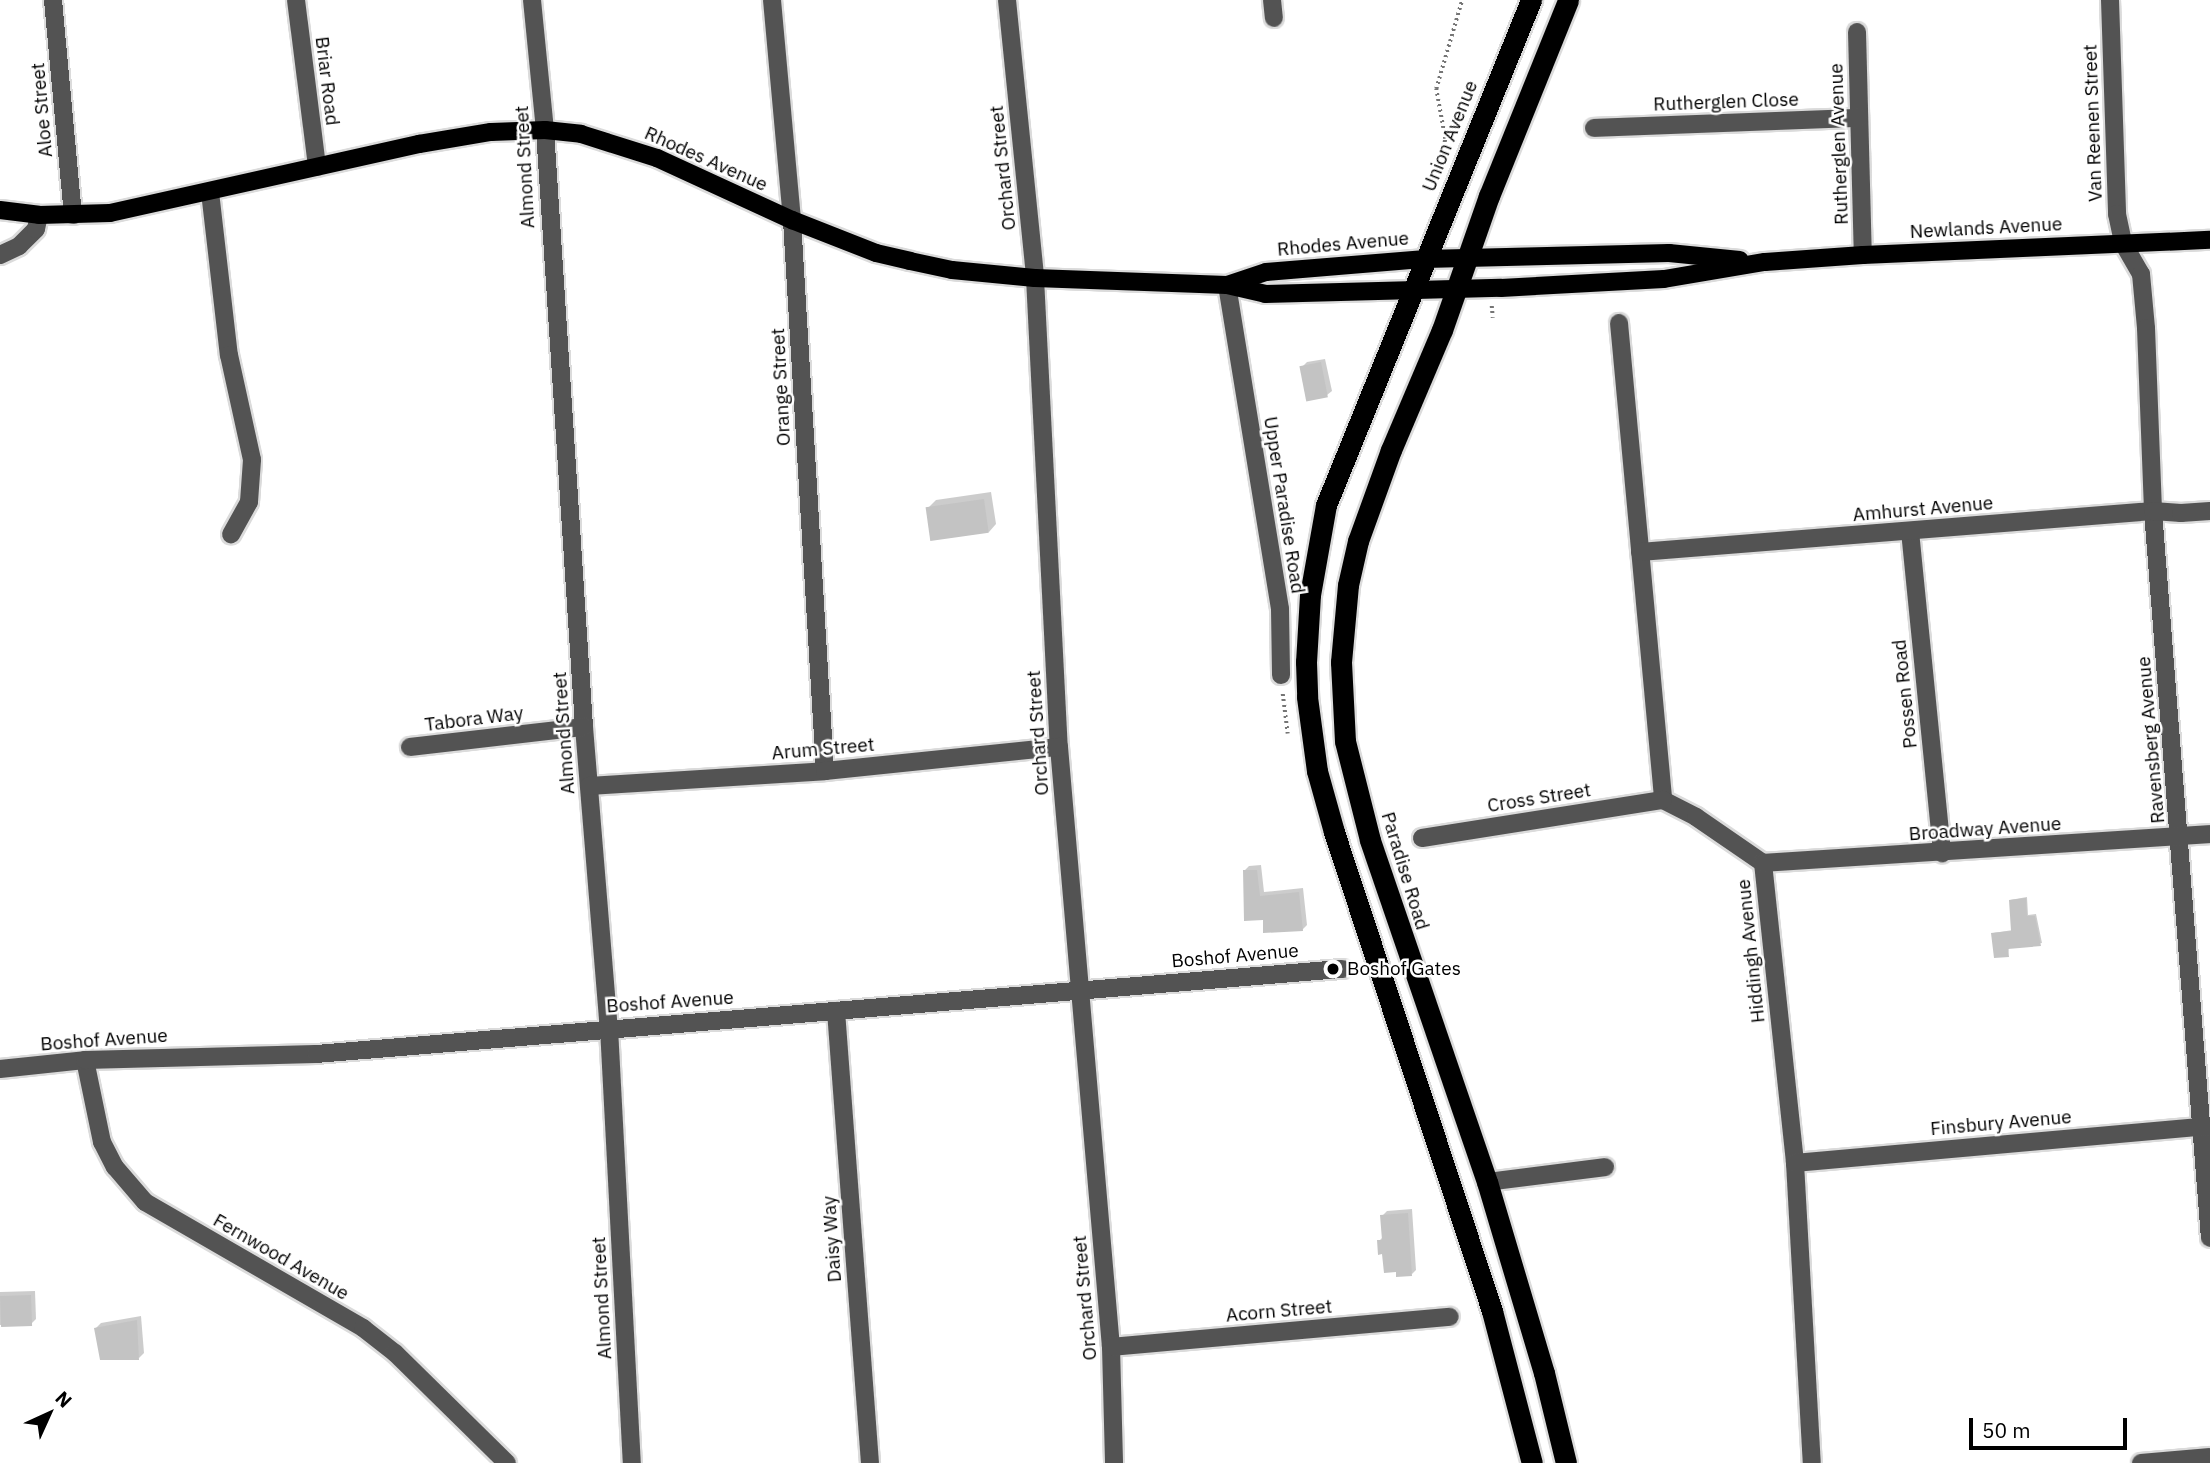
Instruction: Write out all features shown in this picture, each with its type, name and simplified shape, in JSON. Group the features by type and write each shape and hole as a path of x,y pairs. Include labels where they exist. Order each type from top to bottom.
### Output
{"highway":[{"name":"Union Avenue","path":"1413,289 1531,0"},
{"path":"1455,289 1568,0"},
{"path":"1413,289 1325,505 1309,606 1307,697 1317,771 1334,832 1492,1311 1532,1463"},
{"name":"Paradise Road","path":"1455,289 1358,541 1348,585 1341,662 1345,741 1373,850 1487,1182 1541,1361 1566,1463"}],"main road":[{"name":"Rhodes Avenue","path":"0,210 40,215 110,213 419,144 491,132 545,130 581,134 657,158 792,220 876,253 952,270 1035,278 1227,285 1265,294 1455,289"},
{"name":"Newlands Avenue","path":"1455,289 1664,279 1765,262 1863,255 2210,240"},
{"name":"Newlands Avenue","path":"1465,258 1669,253 1765,262"},
{"name":"Rhodes Avenue","path":"1227,285 1266,272 1465,258"}],"street":[{"name":"Aloe Street","path":"53,0 73,215"},
{"name":"Briar Road","path":"296,0 317,167"},
{"name":"Almond Street","path":"532,0 545,130 584,727 609,1028 632,1463"},
{"name":"Orange Street","path":"772,0 792,220 825,771"},
{"name":"Orchard Street","path":"1007,0 1035,278 1059,747 1111,1347 1114,1463"},
{"name":"Van Reenen Street","path":"2110,0 2117,214 2123,243"},
{"name":"Rutherglen Avenue","path":"1857,32 1863,255"},
{"name":"Rutherglen Close","path":"1594,128 1859,118"},
{"path":"210,192 229,355 252,460 249,502 231,534"},
{"path":"0,255 19,246 36,229 40,215"},
{"name":"Ravensberg Avenue","path":"2123,243 2142,278 2153,511 2206,1126 2210,1238"},
{"name":"Upper Paradise Road","path":"1227,285 1280,609 1281,675"},
{"path":"1619,323 1663,800"},
{"name":"Amhurst Avenue","path":"1640,552 2153,511 2210,511"},
{"name":"Possen Road","path":"1910,531 1942,853"},
{"name":"Tabora Way","path":"410,747 584,727"},
{"name":"Arum Street","path":"589,786 825,771 1059,747"},
{"name":"Cross Street","path":"1422,838 1663,800"},
{"name":"Hiddingh Avenue","path":"1663,800 1696,817 1763,863 1795,1163 1812,1463"},
{"name":"Broadway Avenue","path":"1763,863 2210,834"},
{"name":"Boshof Avenue","path":"0,1069 85,1060 316,1054 1342,968"},
{"name":"Daisy Way","path":"836,1011 870,1463"},
{"name":"Fernwood Avenue","path":"85,1060 102,1142 115,1167 145,1202 363,1328 395,1353 508,1463"},
{"name":"Finsbury Avenue","path":"1795,1163 2206,1126"},
{"path":"1487,1182 1605,1167"},
{"name":"Acorn Street","path":"1111,1347 1450,1317"},
{"path":"2141,1463 2210,1457"}],"path":[{"path":"1442,171 1440,157 1445,139 1436,89 1462,0"},
{"path":"1492,305 1493,318"},
{"path":"1281,675 1288,734"}],"building":[{"path":"1321,362 1328,397 1306,402 1299,366"},
{"path":"984,499 989,533 930,541 926,507"},
{"path":"1243,870 1257,870 1260,896 1299,892 1303,931 1263,933 1263,920 1244,921"},
{"path":"2026,898 2027,916 2035,916 2041,946 2008,949 2009,957 1994,958 1991,933 2011,931 2009,900"},
{"path":"1408,1213 1412,1276 1396,1277 1396,1272 1384,1273 1382,1254 1378,1255 1377,1240 1382,1240 1380,1215"},
{"path":"31,1295 32,1326 1,1327 0,1296"},
{"path":"137,1320 139,1360 100,1360 94,1328"}],"place":[{"name":"Boshof Gates","path":"1333,969"}]}
